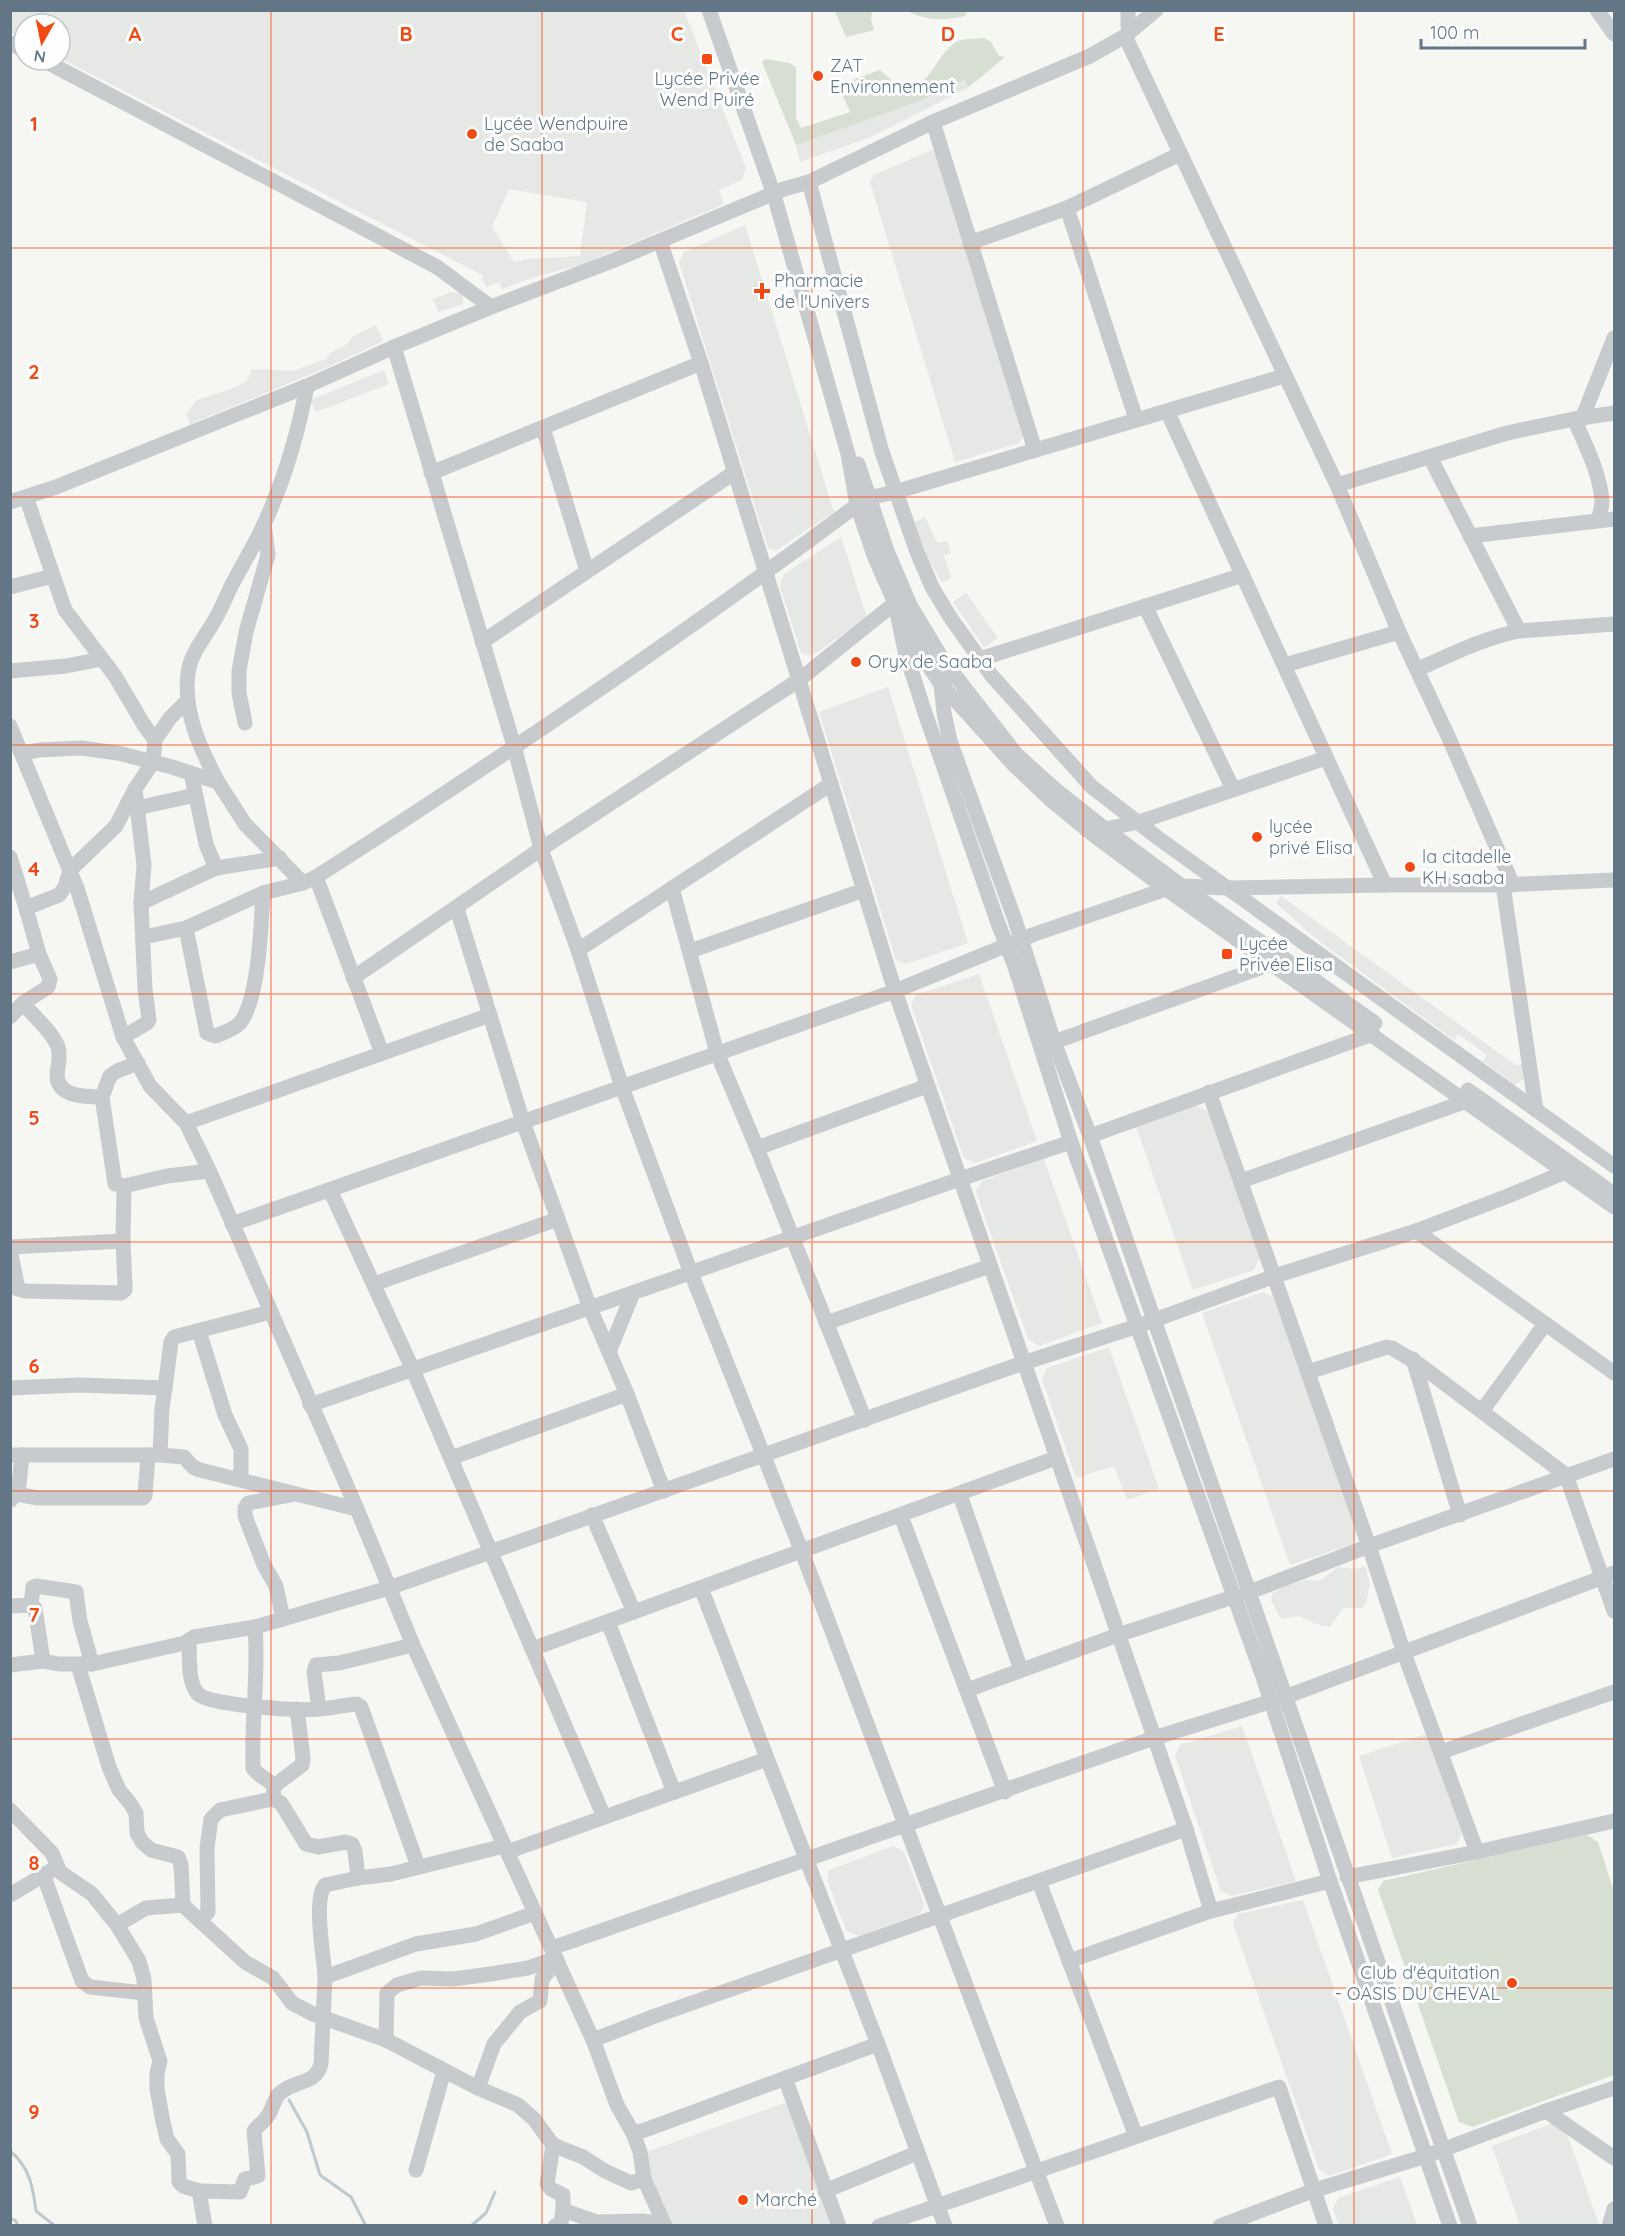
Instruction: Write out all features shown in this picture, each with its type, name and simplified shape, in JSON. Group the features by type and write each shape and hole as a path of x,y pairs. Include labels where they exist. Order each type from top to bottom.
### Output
{"street":[{"path":"709,10 779,192"},
{"path":"716,10 779,192 823,343 875,558 895,603 941,684 1013,764 1052,801 1166,889 1614,1207"},
{"path":"1128,10 1127,33 1180,154 1337,485 1399,632 1418,669 1508,885 1536,1110"},
{"path":"10,502 56,487 307,386 491,306 809,182 933,122 1090,56 1127,33 1156,10"},
{"path":"1597,10 1614,34"},
{"path":"66,72 437,267 491,306"},
{"path":"933,122 1035,450"},
{"path":"970,243 1067,208 1180,154"},
{"path":"809,182 895,492 932,587 950,617 992,676 1092,787 1614,1166"},
{"path":"1067,208 1136,419"},
{"path":"660,242 701,363 895,991 1186,1829 1211,1911"},
{"path":"1598,520 1602,503 1600,489 1578,419 1614,338"},
{"path":"394,347 514,746 541,849 578,950 622,1086 691,1273 802,1552 1058,2226"},
{"path":"431,473 701,363"},
{"path":"144,937 186,928 263,893 310,880 449,792 766,573 862,501 1284,376"},
{"path":"307,386 302,415 284,477 264,524 218,615 193,655 188,671 187,701 206,760 245,824 280,858 310,880 353,978 382,1053"},
{"path":"1167,411 1385,885"},
{"path":"1337,485 1508,433 1614,413"},
{"path":"543,428 587,571"},
{"path":"1430,457 1519,631"},
{"path":"482,642 735,472"},
{"path":"26,497 65,610 129,697 155,740"},
{"path":"862,501 910,605 934,647 1016,754 1057,791 1182,886 1614,1194"},
{"path":"1470,536 1614,519"},
{"path":"245,723 239,693 239,671 246,632 268,555 264,524"},
{"path":"980,659 1243,575"},
{"path":"10,587 53,576"},
{"path":"353,978 457,909 541,849 799,680 895,603"},
{"path":"895,603 905,651 925,713 1090,1136 1145,1323 1240,1595 1347,1877 1470,2226"},
{"path":"1145,606 1233,789"},
{"path":"1418,669 1478,643 1519,631 1614,624"},
{"path":"1285,665 1399,632"},
{"path":"10,671 66,666 102,659"},
{"path":"941,684 952,673"},
{"path":"941,684 950,741 1014,943 1071,1142 1145,1323"},
{"path":"26,908 59,895 65,887 70,870 116,826 135,789 153,762 155,740 170,718 187,701"},
{"path":"10,726 70,870 123,1037 150,1086 186,1123 209,1171 357,1509 413,1645 593,2040 617,2105 633,2133 640,2152 647,2185 664,2225 597,2222 563,2210"},
{"path":"22,753 81,748 118,753 218,782"},
{"path":"1105,829 1139,822 1326,758"},
{"path":"191,773 206,844 216,868"},
{"path":"578,950 831,784"},
{"path":"123,1037 149,1020 145,989 141,903 144,865 135,789"},
{"path":"137,808 195,795"},
{"path":"10,857 39,954 50,979 48,987 23,1003 10,1017"},
{"path":"141,903 216,868 280,858"},
{"path":"232,1224 895,991 1014,943 1166,889 1182,886 1229,888 1508,885 1614,880"},
{"path":"672,888 717,1053 865,1420"},
{"path":"690,951 864,890"},
{"path":"186,928 207,1033 215,1036 240,1023 254,986 263,893"},
{"path":"457,909 524,1122 558,1219 590,1308 627,1394 664,1491"},
{"path":"10,962 39,954"},
{"path":"1054,1042 1271,963"},
{"path":"23,1003 52,1036 59,1049 58,1082 63,1089 83,1097 102,1097"},
{"path":"186,1123 490,1015"},
{"path":"1090,1136 1373,1034"},
{"path":"138,1063 110,1076 102,1097 114,1181 118,1186 124,1186 167,1176 209,1171"},
{"path":"757,1148 927,1086"},
{"path":"1209,1092 1370,1546 1404,1653 1477,1852"},
{"path":"1241,1181 1467,1101"},
{"path":"310,1405 1071,1142"},
{"path":"10,1665 43,1661 58,1664 85,1664 185,1643 194,1636 255,1628 389,1588 1023,1363 1145,1323 1275,1276 1416,1231 1565,1172"},
{"path":"123,1241 10,1248 18,1288 25,1291 121,1293 125,1285 124,1186"},
{"path":"330,1190 413,1370 604,1817"},
{"path":"374,1284 558,1219"},
{"path":"1416,1231 1545,1324 1613,1369"},
{"path":"826,1323 990,1266"},
{"path":"609,1352 633,1293"},
{"path":"270,1312 172,1338 162,1409 154,1455 145,1496 142,1498 13,1497 19,1485 16,1455 93,1454 154,1455 184,1456 193,1467 200,1470 357,1509"},
{"path":"1482,1411 1545,1324"},
{"path":"199,1331 225,1415 241,1449 242,1479"},
{"path":"1308,1372 1388,1347 1395,1349 1413,1359 1566,1475 1608,1575 1614,1611"},
{"path":"1413,1359 1460,1515"},
{"path":"10,1388 79,1385 165,1388"},
{"path":"451,1458 627,1394"},
{"path":"532,1649 960,1495 1056,1458"},
{"path":"967,1690 1118,1635 1240,1595 1614,1459"},
{"path":"283,1619 276,1586 264,1566 245,1516 245,1508 248,1503 297,1494"},
{"path":"960,1495 1021,1670"},
{"path":"592,1515 634,1612"},
{"path":"901,1516 1005,1792"},
{"path":"386,2040 387,1993 397,1985 421,1978 453,1979 528,1968 807,1860 1154,1738 1278,1699 1608,1575"},
{"path":"31,1605 33,1587 36,1586 76,1592 85,1664 109,1767 119,1790 136,1814 137,1833 142,1842 150,1850 178,1857 181,1865 183,1905 245,1962 273,1978 292,2003 313,2014 386,2040 526,2110 553,2145 583,2157 627,2182 647,2185"},
{"path":"701,1588 878,2044 945,2226"},
{"path":"10,1606 31,1605 35,1608 43,1661"},
{"path":"608,1622 674,1792"},
{"path":"255,1628 257,1653 253,1706 254,1768 258,1775 266,1778 306,1844 318,1847 346,1842 352,1844 358,1878"},
{"path":"189,1640 192,1681 197,1693 205,1698 253,1706 297,1709 319,1709 357,1704 361,1707 418,1866"},
{"path":"319,1709 314,1672 316,1665 339,1663 413,1645"},
{"path":"1441,1752 1614,1692"},
{"path":"1278,1699 1330,1881 1450,2226"},
{"path":"200,1921 208,1912 206,1870 211,1820 220,1810 274,1792 302,1765 297,1709"},
{"path":"10,1810 52,1853 60,1872 92,1894 117,1925 139,1961 144,1979 147,2018 160,2061 157,2089 167,2139 178,2154 179,2182 183,2186 199,2191 240,2192 245,2179 258,2176 254,2131 270,2115 272,2105 280,2093 290,2086 310,2079 318,2073 321,2064 326,1977 320,1923 321,1889 325,1885 391,1874 418,1866 506,1849 767,1760"},
{"path":"1347,1877 1477,1852 1614,1821"},
{"path":"593,2040 655,2016 1186,1829"},
{"path":"10,1894 57,1867"},
{"path":"43,1874 82,1981 90,1987 144,1993"},
{"path":"1069,1961 1211,1911 1330,1881"},
{"path":"1039,1882 1136,2136"},
{"path":"117,1925 146,1908 183,1905"},
{"path":"326,1977 416,1944 476,1934 535,1913"},
{"path":"478,2088 494,2044 520,2012 540,2001 542,1979 555,1956"},
{"path":"633,2133 878,2044"},
{"path":"416,2170 444,2071"},
{"path":"785,2078 839,2226"},
{"path":"879,2226 1279,2087 1326,2226"},
{"path":"1220,2226 1315,2190 1426,2156 1546,2110 1614,2088"},
{"path":"1546,2110 1614,2158"},
{"path":"553,2145 547,2184 551,2189 563,2195 561,2223 555,2226"},
{"path":"825,2191 917,2152"},
{"path":"640,2223 647,2185"},
{"path":"199,2191 205,2226"},
{"path":"1609,2226 1614,2209"}],"shaded area":[{"name":"Lycée Wendpuire de Saaba","path":"10,11 684,11 746,168 742,180 719,190 724,204 581,265 534,277 502,289 499,282 486,287 482,278 484,276 72,64 72,12 12,12 12,33","holes":["509,189 587,202 580,256 525,259 515,263 492,227"]},
{"path":"835,11 872,11 871,20 874,30 846,37"},
{"path":"907,11 967,11 965,16 942,19 922,17"},
{"path":"984,38 991,42 999,56 1005,57 969,87 965,80 915,103 796,145 762,62 765,59 789,63 796,67 796,118 801,128 850,112 838,85 880,70 897,83 913,85 927,77 956,42"},
{"path":"966,80 969,87 871,137 800,162 796,145 915,103"},
{"path":"932,150 937,152 1025,433 1019,443 955,462 870,182 874,175"},
{"path":"745,225 834,512 777,550 768,548 679,262 684,252"},
{"path":"451,292 463,294 463,304 438,312 433,299"},
{"path":"376,325 383,341 328,367 190,424 186,414 197,400 247,381 252,369 293,371 326,359 330,353 346,345 353,336"},
{"path":"384,370 389,384 316,412 310,400"},
{"path":"925,517 937,543 947,541 951,553 944,555 951,578 942,582 929,561 914,522"},
{"path":"841,537 867,618 811,656 801,653 780,587 784,574"},
{"path":"966,593 998,638 984,647 953,602"},
{"path":"888,687 968,943 906,964 896,960 819,712"},
{"path":"1281,896 1517,1066 1521,1064 1531,1074 1515,1085 1483,1061 1487,1055 1458,1034 1454,1040 1315,938 1276,903"},
{"path":"979,974 1037,1141 975,1163 964,1158 911,1005 916,995"},
{"path":"1196,1105 1210,1112 1260,1257 1254,1270 1193,1290 1136,1126"},
{"path":"1044,1159 1102,1323 1039,1346 1028,1339 976,1192 982,1181"},
{"path":"1263,1292 1273,1297 1357,1533 1352,1544 1290,1565 1202,1313"},
{"path":"1109,1347 1159,1489 1127,1500 1114,1466 1076,1478 1042,1379 1047,1368"},
{"path":"1363,1566 1366,1568 1370,1584 1366,1604 1363,1608 1343,1608 1330,1627 1315,1624 1299,1616 1281,1619 1271,1600 1272,1594 1283,1587 1305,1580 1323,1579 1338,1567 1356,1569"},
{"path":"1242,1726 1296,1881 1231,1896 1221,1891 1175,1756 1180,1745"},
{"path":"1426,1734 1462,1834 1456,1844 1392,1858 1359,1756"},
{"name":"Club d'équitation - OASIS DU CHEVAL","path":"1587,1835 1598,1842 1614,1892 1614,2075 1472,2127 1459,2122 1378,1890 1383,1881"},
{"path":"893,1846 904,1852 924,1904 920,1914 858,1936 846,1930 827,1879 829,1870"},
{"path":"1303,1900 1392,2154 1329,2176 1319,2169 1233,1924 1238,1914"},
{"path":"790,2101 836,2225 669,2225 638,2155"},
{"path":"1553,2123 1565,2127 1599,2225 1520,2225 1492,2146"},
{"path":"1400,2177 1417,2225 1339,2225 1333,2209 1338,2198"}],"waterway":[{"path":"289,2100 307,2132 320,2175 351,2197 366,2226"},
{"path":"10,2151 26,2171 32,2186 36,2211 55,2226"},
{"path":"471,2226 486,2213 495,2192"},
{"path":"10,2218 16,2221 18,2226"}],"place":[{"name":"Lycée Privée Wend Puiré","path":"707,59"},
{"name":"ZAT Environnement","path":"818,76"},
{"name":"Lycée Wendpuire de Saaba","path":"472,134"},
{"name":"Pharmacie de l'Univers","path":"762,291"},
{"name":"Oryx de Saaba","path":"856,662"},
{"name":"lycée privé Elisa","path":"1257,837"},
{"name":"la citadelle KH saaba","path":"1410,867"},
{"name":"Lycée Privée Elisa","path":"1227,954"},
{"name":"Club d'équitation - OASIS DU CHEVAL","path":"1512,1983"},
{"name":"Marché","path":"743,2200"}]}
